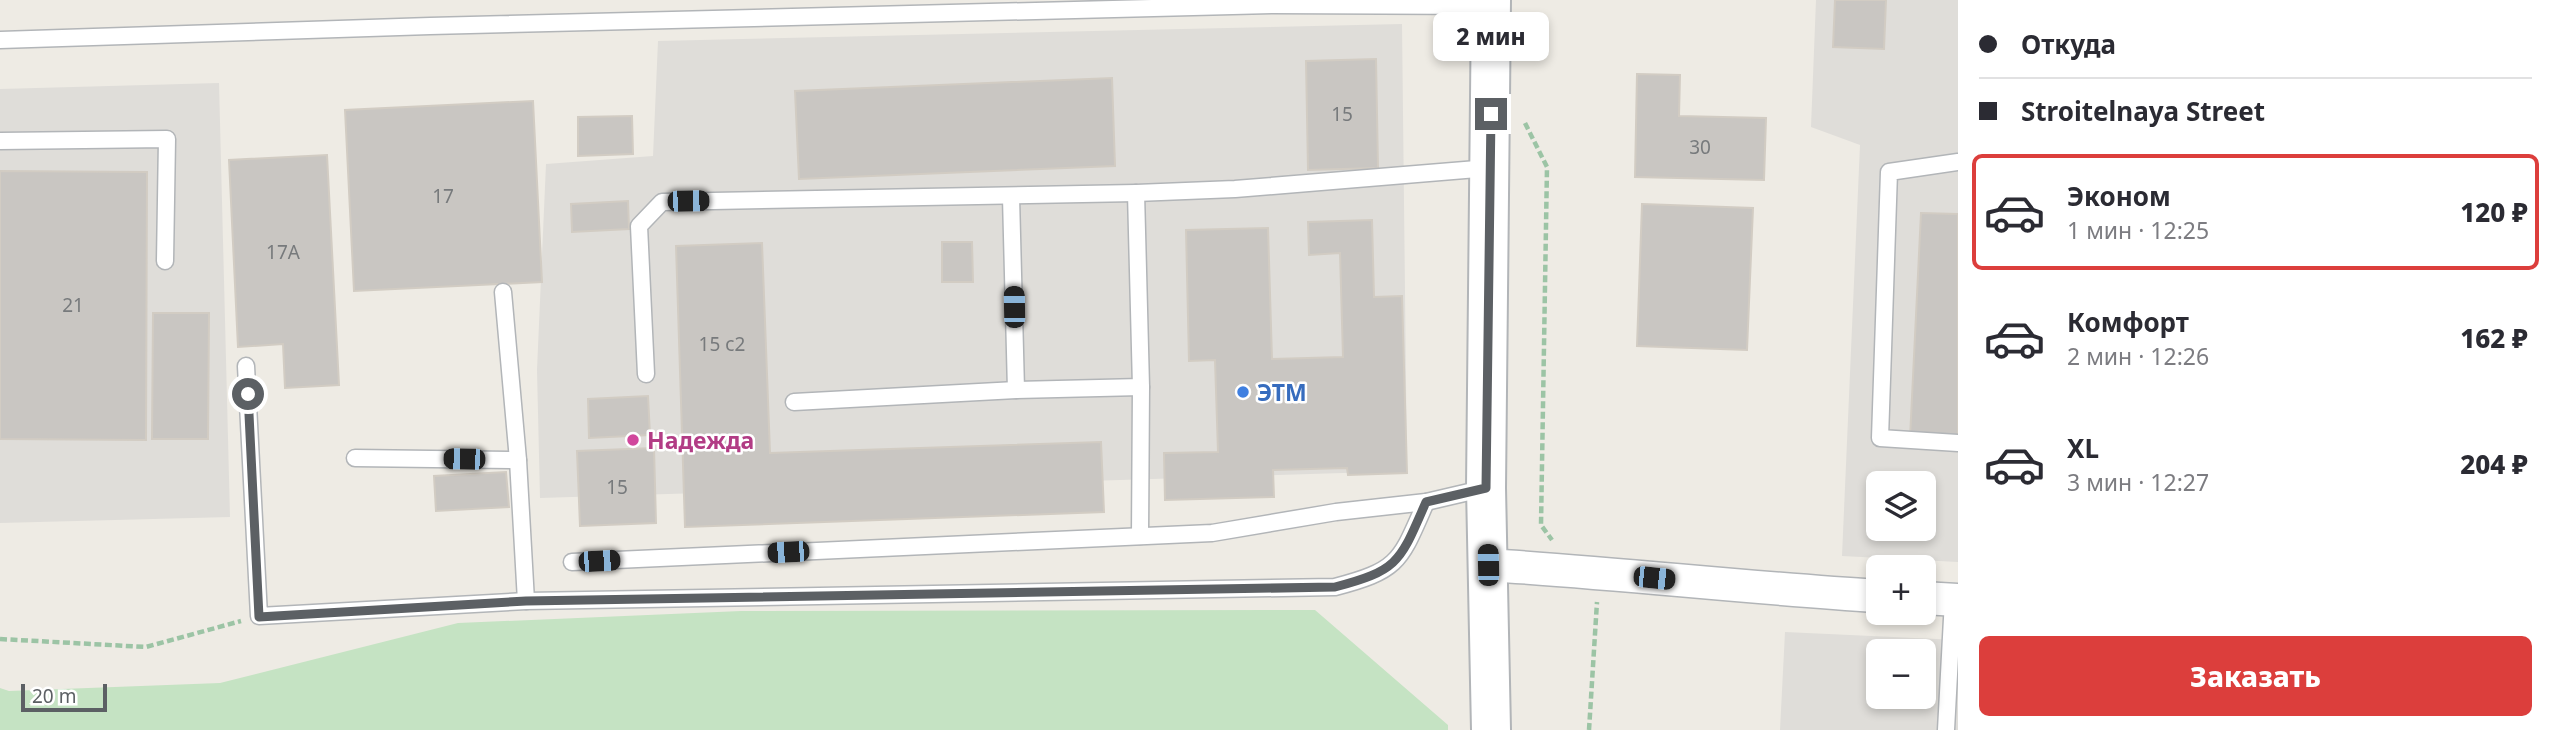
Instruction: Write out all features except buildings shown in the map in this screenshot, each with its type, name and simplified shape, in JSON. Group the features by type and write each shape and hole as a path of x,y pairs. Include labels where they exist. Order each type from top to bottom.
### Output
{"street":[{"path":"1491,3 1486,488 1491,730"},
{"path":"1488,565 1599,572 1738,588 1866,595"}],"lane":[{"path":"0,40 429,26 1272,5 1491,3"},
{"path":"0,141 167,139 165,261"},
{"path":"1958,162 1889,172 1880,438 1958,443"},
{"path":"646,374 639,226 662,202 1136,194 1235,189 1491,168"},
{"path":"1136,194 1141,387 1140,536"},
{"path":"1011,197 1016,390"},
{"path":"503,292 518,460 526,601"},
{"path":"246,366 259,617 526,601 1335,587 1377,576 1403,553 1426,502"},
{"path":"794,402 1016,390 1141,387"},
{"path":"355,458 518,460"},
{"path":"572,562 1212,533 1336,512 1426,502 1486,488"},
{"path":"1945,600 1946,730"}],"path":[{"path":"1525,111 1525,124 1547,167 1541,525 1557,546"},
{"path":"1589,730 1599,572"},
{"path":"0,639 146,647 259,617"}],"shaded area":[{"path":"1816,0 1958,0 1958,562 1936,561 1936,555 1842,556 1860,145 1811,127"},
{"path":"1402,24 1407,471 540,498 537,370 546,164 653,156 658,41"},
{"path":"219,83 230,517 0,523 0,89"},
{"path":"1785,632 1958,640 1958,730 1780,730"}],"green space":[{"path":"1315,610 1448,725 1448,730 0,730 0,688 9,691 220,683 458,623 741,611"}],"place":[{"name":"ЭТМ","path":"1243,392"},
{"name":"Надежда","path":"633,440"}],"route":[{"path":"248,394 259,617 526,601 1335,587 1377,576 1403,553 1426,502 1486,488 1491,114"}]}
